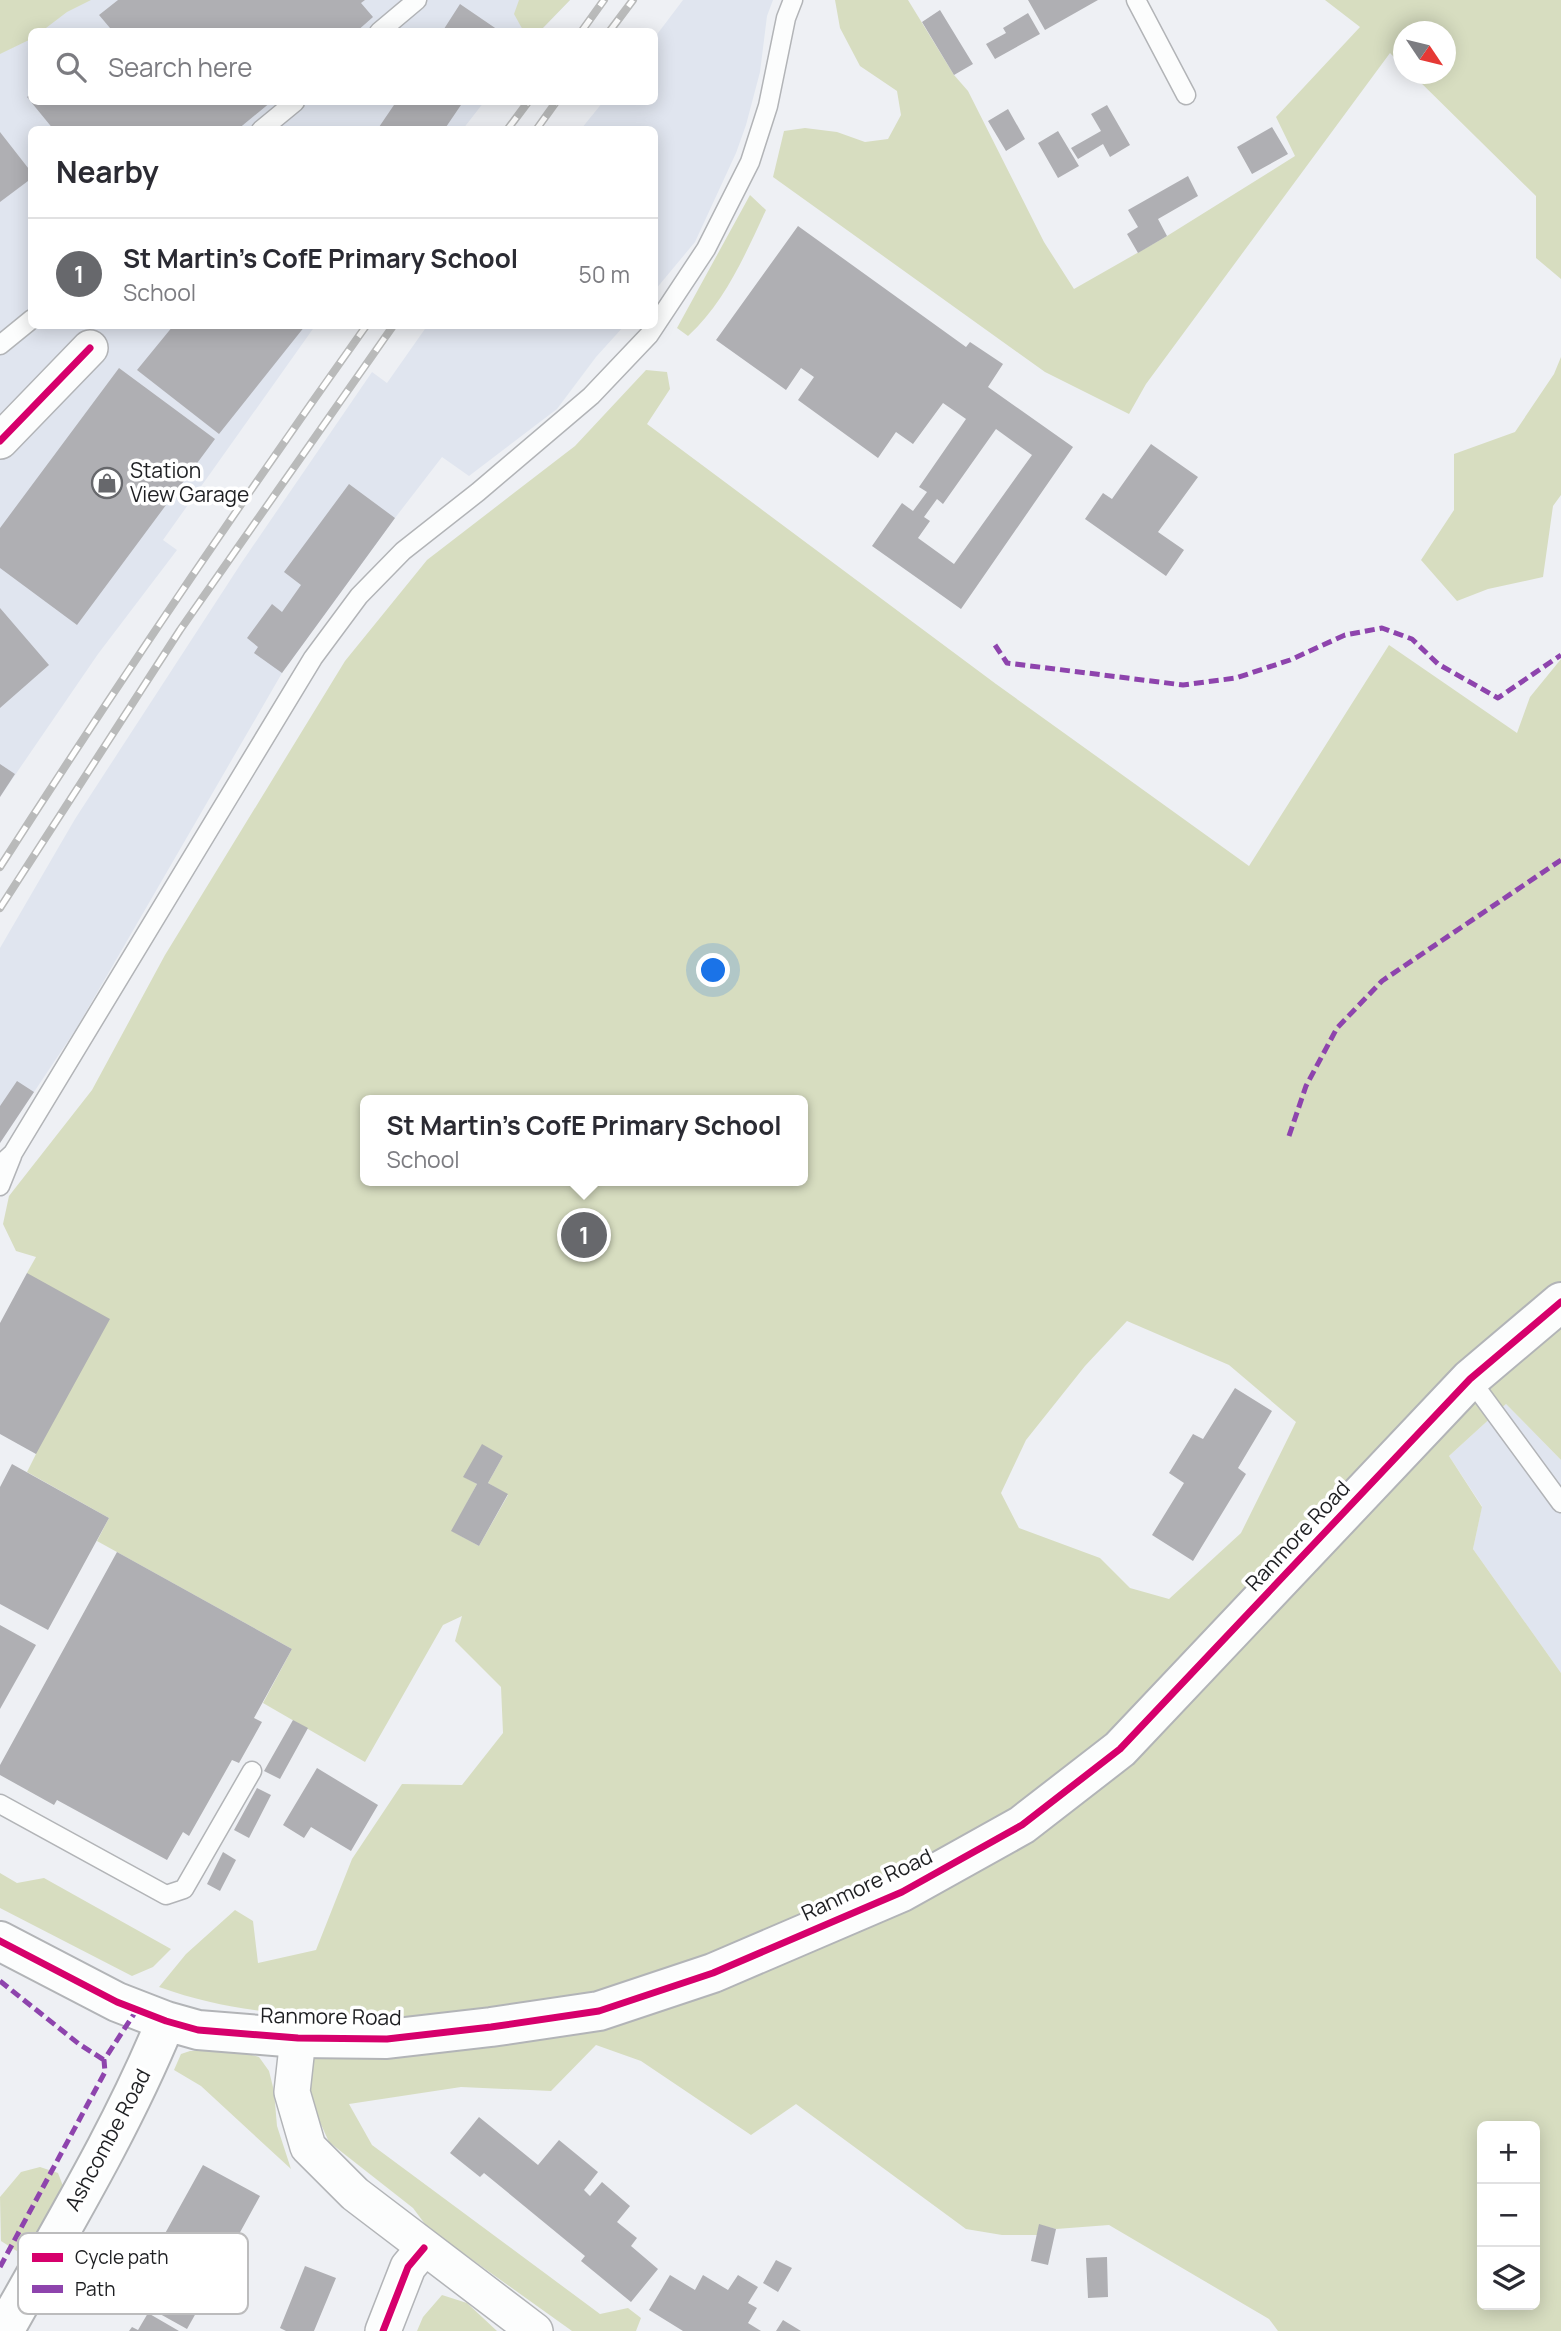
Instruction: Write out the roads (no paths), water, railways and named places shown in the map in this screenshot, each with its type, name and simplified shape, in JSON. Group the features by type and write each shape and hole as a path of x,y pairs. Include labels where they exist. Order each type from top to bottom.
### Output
{"street":[{"path":"0,441 90,348"},
{"name":"Ranmore Road","path":"0,1941 117,2002 166,2021 198,2029 298,2038 387,2039 599,2011 713,1973 902,1892 1022,1825 1120,1749 1469,1379 1561,1302"},
{"name":"Ashcombe Road","path":"59,2233 142,2079 166,2021"},
{"path":"298,2038 292,2092 309,2147 355,2194 535,2331"},
{"path":"383,2331 408,2267 424,2248"},
{"name":"Ashcombe Road","path":"4,2331 18,2306"}],"lane":[{"path":"384,28 416,0"},
{"path":"658,321 706,249 750,162 768,106 786,18 793,0"},
{"path":"1136,0 1186,95"},
{"path":"266,126 291,105"},
{"path":"0,345 28,322"},
{"path":"0,1185 6,1159 313,658 359,596 403,551 478,492 591,396 653,329"},
{"path":"1469,1379 1561,1503"},
{"path":"0,1804 166,1895 184,1889 252,1771"}],"railway":[{"path":"584,28 604,0"},
{"path":"612,28 633,0"},
{"path":"510,126 526,105"},
{"path":"539,126 554,105"},
{"path":"0,867 180,594 364,329"},
{"path":"0,908 180,630 391,329"}],"place":[{"name":"Station View Garage","path":"107,483"},
{"name":"St Martin's CofE Primary School","path":"584,1235"}]}
